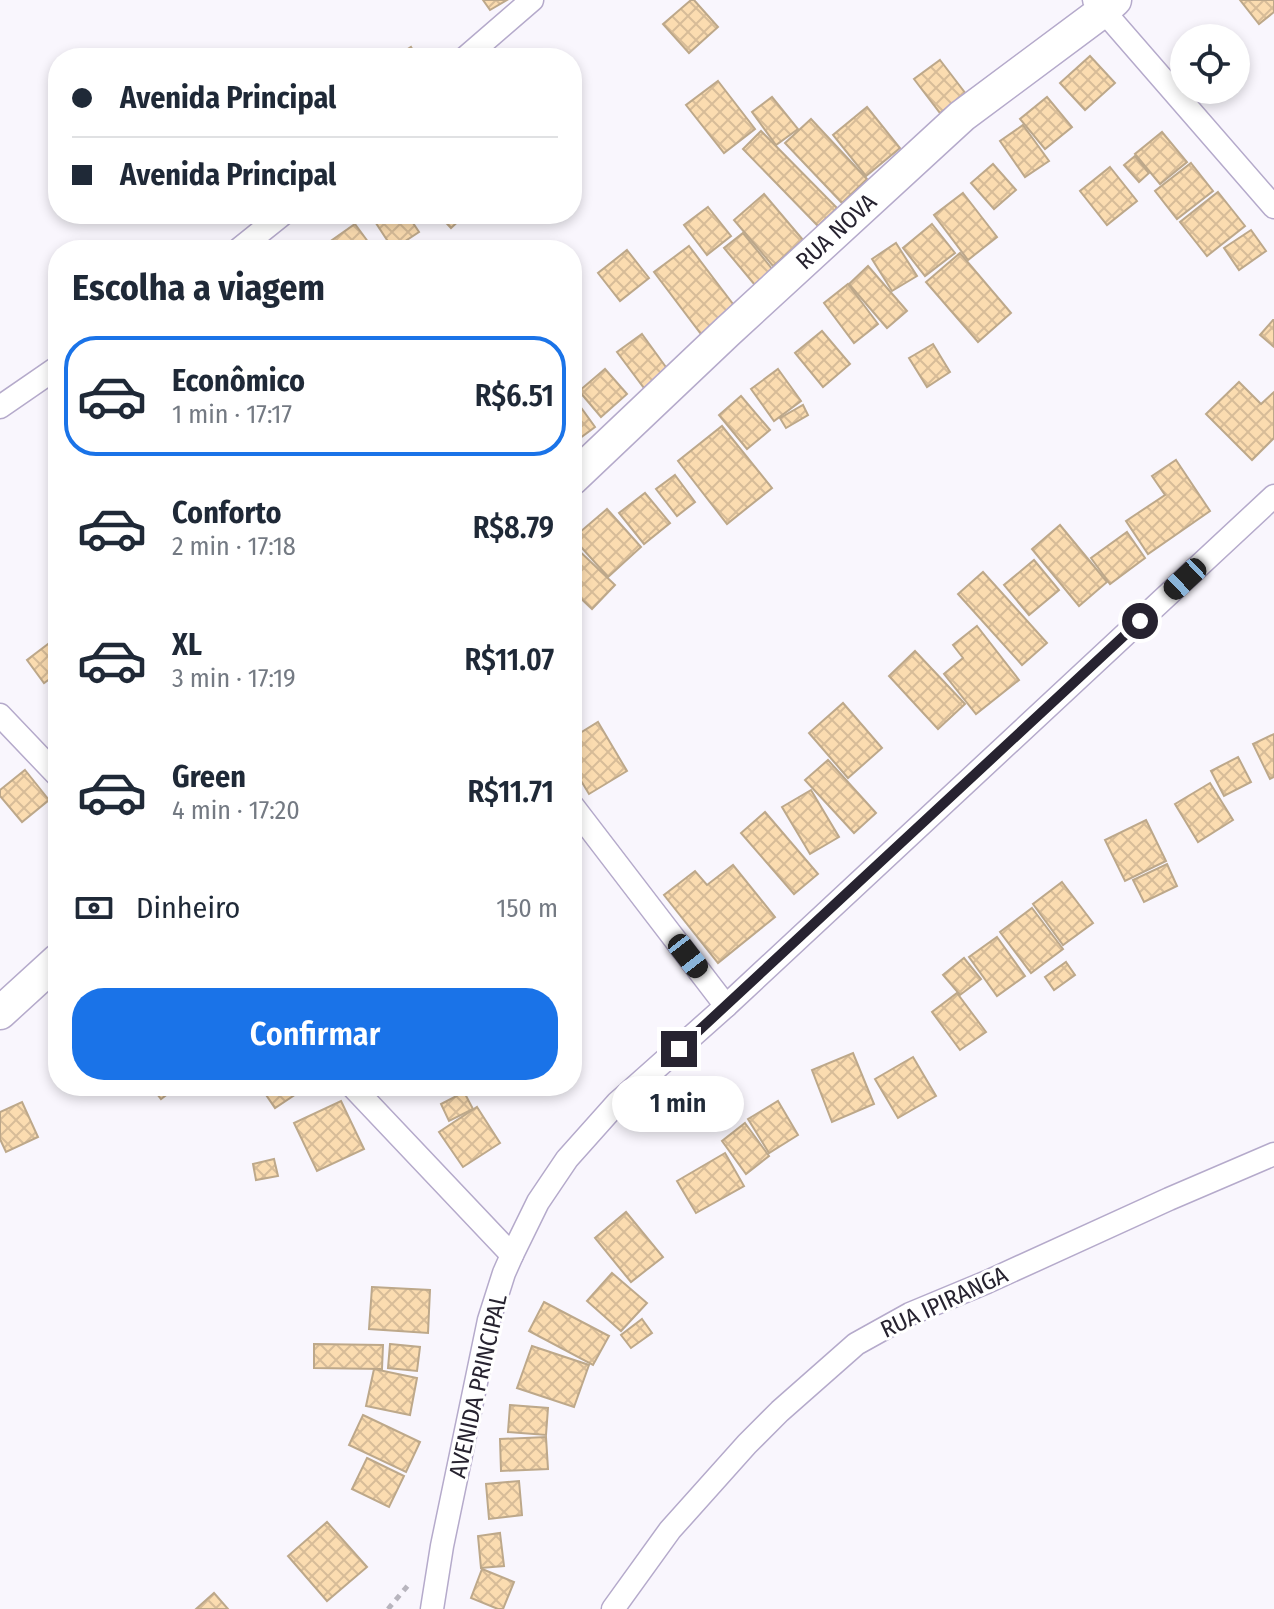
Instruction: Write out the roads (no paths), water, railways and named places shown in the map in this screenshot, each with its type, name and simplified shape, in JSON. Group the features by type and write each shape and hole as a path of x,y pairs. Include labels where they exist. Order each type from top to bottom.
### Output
{"street":[{"path":"477,48 532,0"},
{"path":"1104,4 1274,207"},
{"name":"RUA NOVA","path":"582,470 962,116 1104,4"},
{"path":"250,240 270,224"},
{"path":"0,407 48,374"},
{"name":"AVENIDA PRINCIPAL","path":"432,1609 489,1320 512,1255 538,1202 567,1159 617,1103 726,1006 1274,496"},
{"path":"0,715 48,765"},
{"path":"582,818 726,1006"},
{"path":"0,1013 48,969"},
{"path":"361,1096 512,1255"},
{"name":"RUA IPIRANGA","path":"613,1609 670,1530 747,1444 856,1344 910,1314 1274,1154"}]}
